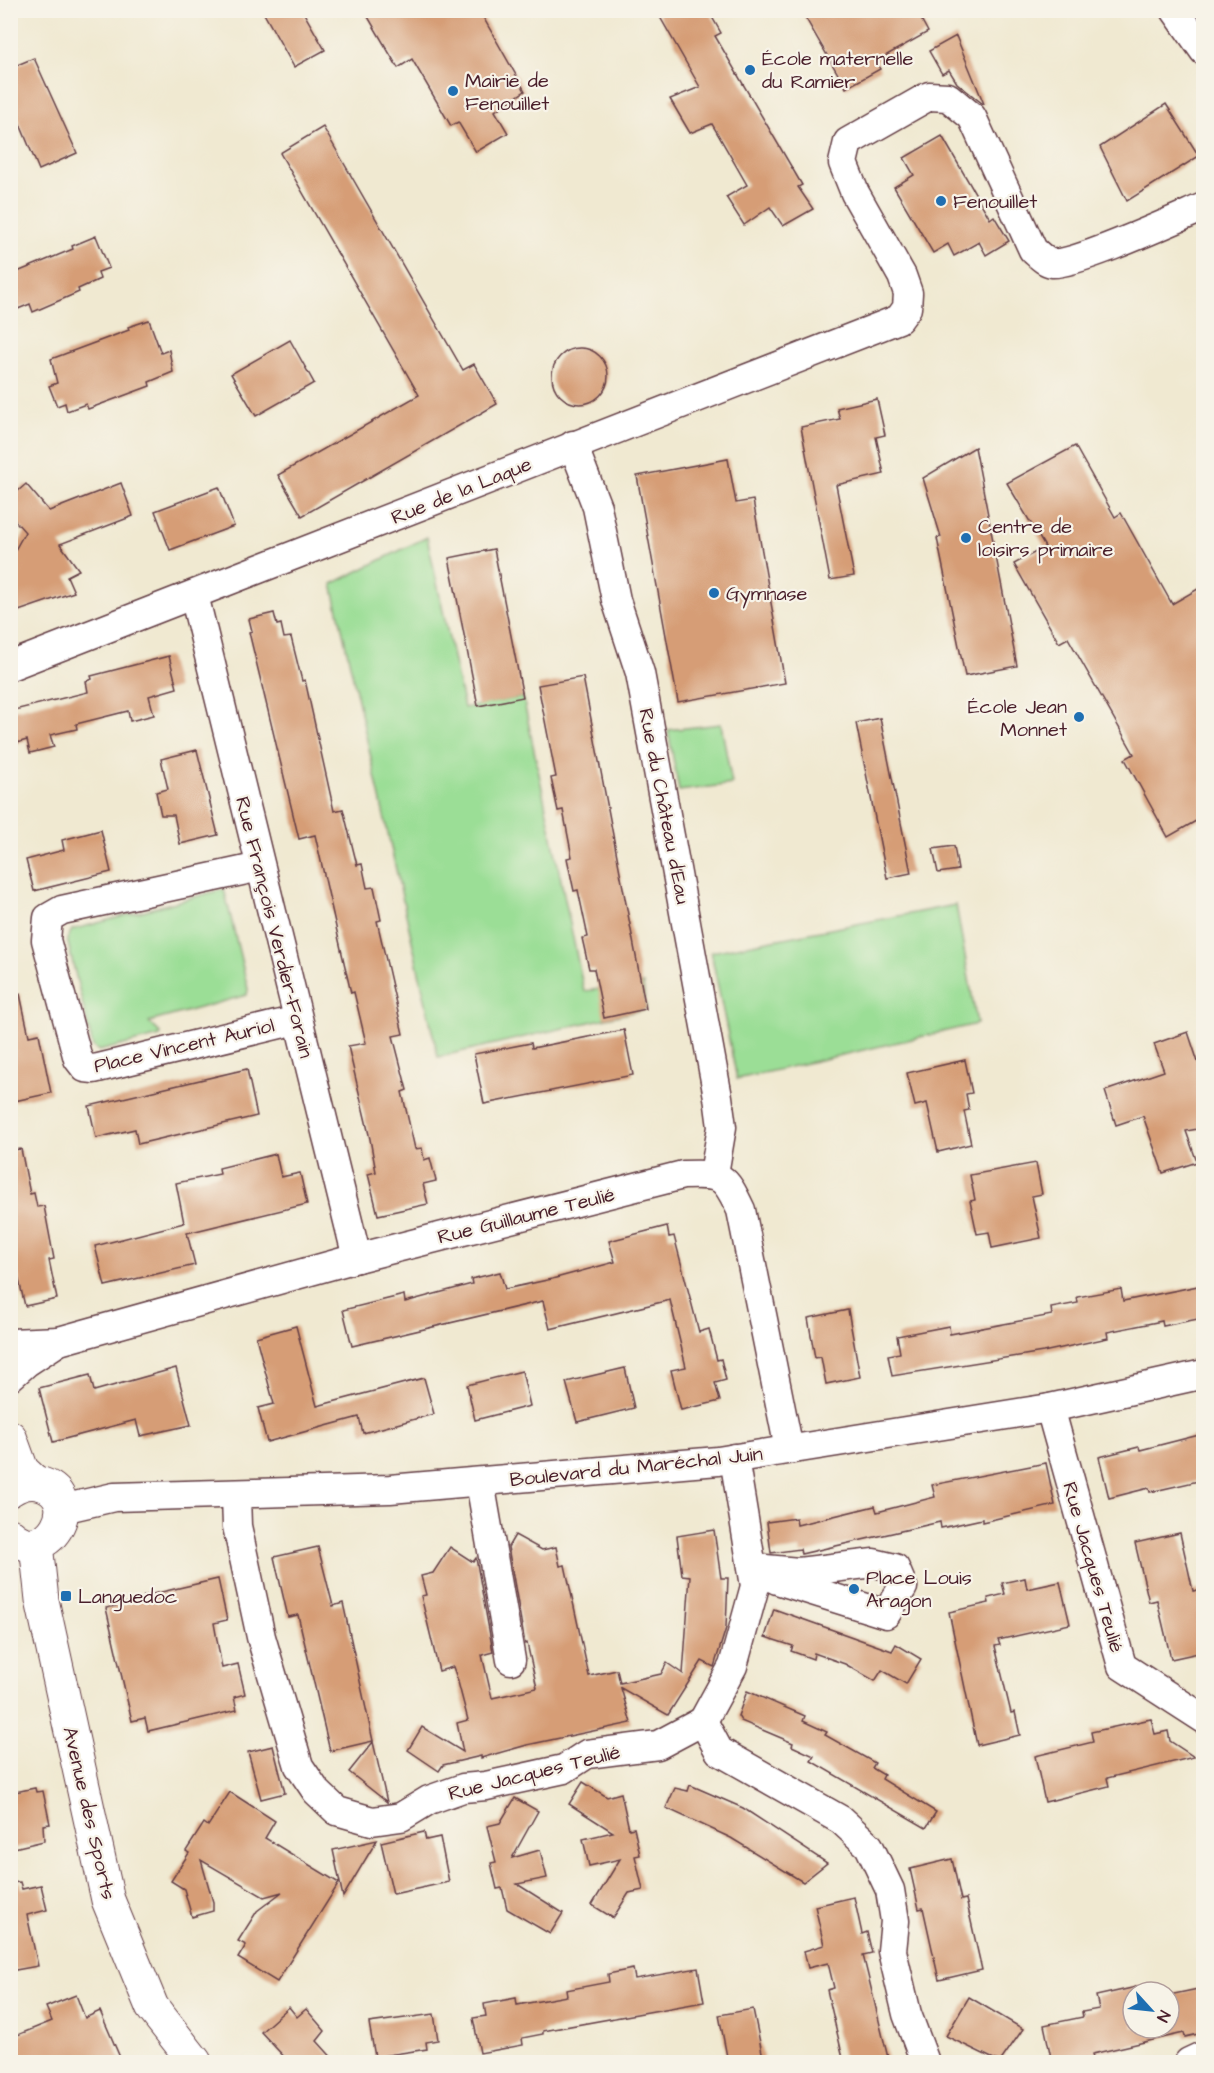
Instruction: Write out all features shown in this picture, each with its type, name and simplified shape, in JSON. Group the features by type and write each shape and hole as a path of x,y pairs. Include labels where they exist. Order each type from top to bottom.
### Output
{"main road":[{"path":"10,1437 22,1470 23,1486 53,1490 62,1509 61,1521 48,1540 23,1540"},
{"name":"Avenue des Sports","path":"23,1540 42,1600 108,1900 152,2007 195,2062"}],"street":[{"path":"1175,10 1203,51"},
{"name":"Rue de la Laque","path":"10,666 899,319 907,308 908,293 903,276 855,193 843,163 849,142 928,96 948,97 972,117 1033,250 1052,263 1066,262 1203,207"},
{"name":"Rue du Château d'Eau","path":"573,445 597,507 616,600 640,673 718,1097 722,1127 714,1174"},
{"name":"Rue François Verdier-Forain","path":"194,595 357,1258"},
{"name":"Place Vincent Auriol","path":"260,867 62,910 48,918 46,940 78,1059 85,1068 94,1069 297,1020"},
{"path":"714,1174 729,1185 741,1210 789,1449"},
{"name":"Rue Guillaume Teulié","path":"10,1343 59,1341 357,1258 683,1175 714,1174"},
{"name":"Rue Guillaume Teulié","path":"10,1377 27,1362 59,1341"},
{"name":"Boulevard du Maréchal Juin","path":"62,1509 114,1497 236,1496 390,1490 734,1458 1050,1408 1203,1374"},
{"name":"Rue Jacques Teulié","path":"1050,1408 1122,1666 1203,1719"},
{"path":"734,1458 755,1586 733,1666 703,1721 719,1751 841,1820 868,1846 890,1890 895,1921 892,1951 907,2014 925,2062"},
{"path":"480,1482 511,1660"},
{"name":"Rue Jacques Teulié","path":"236,1496 237,1526 261,1637 299,1766 316,1791 337,1811 372,1821 401,1817 429,1800 463,1788 486,1786 564,1769 586,1754 658,1745 703,1721"},
{"path":"1189,2062 1203,2055"}],"green space":[{"path":"427,537 464,708 523,697 584,991 643,984 646,1009 438,1057 332,584"},
{"path":"721,724 732,784 679,791 668,730"},
{"path":"224,889 248,989 247,995 149,1022 161,1034 160,1036 99,1051 93,1047 67,939 72,930"},
{"path":"956,905 977,1024 737,1079 711,952"}],"building":[{"path":"262,10 302,10 325,50 294,67"},
{"name":"Mairie de Fenouillet","path":"364,10 479,10 525,91 495,111 508,133 476,152 458,122 451,126 412,59 398,68"},
{"path":"656,10 708,10 721,33 715,36 802,185 798,187 813,209 783,226 770,207 744,225 726,197 747,185 712,124 690,133 670,99 700,87"},
{"name":"École maternelle du Ramier","path":"801,10 916,10 928,32 876,61 880,69 846,88"},
{"path":"956,36 984,104 957,83 949,70 942,74 929,51"},
{"path":"34,58 77,153 39,170 17,117 10,120 10,68"},
{"path":"1166,104 1199,156 1127,201 1100,147"},
{"path":"323,127 463,370 474,364 497,404 302,516 278,475 419,395 280,153"},
{"name":"Fenouillet","path":"942,136 990,219 994,216 1009,241 986,255 979,242 954,256 948,244 933,253 894,187 914,175 904,158"},
{"path":"96,236 109,268 98,272 100,279 78,289 79,292 33,312 30,304 18,309 10,291 10,275 73,249 72,246"},
{"path":"149,320 161,353 169,350 173,372 149,382 150,386 88,409 86,404 67,411 65,403 57,406 49,386 57,383 51,359 129,330 128,327"},
{"path":"290,340 314,383 256,416 231,374"},
{"path":"575,348 585,348 600,356 606,365 608,376 606,387 600,396 585,404 575,404 564,399 557,392 552,381 552,371 557,360 564,353"},
{"path":"877,399 885,435 876,437 884,474 836,485 854,576 830,580 801,427 840,419 837,408"},
{"path":"1075,446 1115,517 1121,513 1172,604 1203,586 1203,817 1168,837 1125,759 1134,754 1068,638 1059,643 1014,564 1045,547 1007,483"},
{"name":"Centre de loisirs primaire","path":"975,447 1017,666 965,676 937,538 941,537 923,478"},
{"name":"Gymnase","path":"728,459 736,503 753,500 785,683 678,702 637,476"},
{"path":"121,483 133,516 60,544 79,570 67,576 74,592 10,614 10,559 25,532 10,515 10,498 26,484 49,511"},
{"path":"219,487 234,526 170,550 155,511"},
{"path":"494,549 523,697 478,706 449,558"},
{"path":"274,613 277,625 281,624 284,638 291,637 302,681 305,680 334,811 343,809 357,865 362,864 367,888 374,887 381,920 377,921 403,1034 393,1036 407,1090 402,1092 415,1149 422,1148 424,1160 430,1158 436,1181 423,1184 428,1204 378,1215 368,1174 376,1172 348,1046 366,1043 354,992 351,993 315,835 299,839 249,632 252,631 249,619"},
{"path":"169,656 177,688 149,696 154,715 130,721 128,711 76,724 77,729 50,735 54,747 30,753 27,740 10,745 10,711 88,692 86,681 92,679 91,676"},
{"path":"583,677 646,1009 604,1018 594,969 589,969 582,938 588,937 578,890 574,891 567,858 572,857 563,810 558,811 551,778 556,777 538,685"},
{"path":"880,718 911,873 887,878 856,723"},
{"path":"197,750 218,835 180,844 174,815 161,815 156,792 168,789 161,759"},
{"path":"101,830 111,872 34,891 26,860 64,850 62,840"},
{"path":"954,846 958,870 938,873 933,849"},
{"path":"20,994 29,1036 39,1034 51,1093 10,1102 10,995"},
{"path":"624,1030 633,1075 484,1104 474,1054 531,1043 532,1048"},
{"path":"1188,1032 1199,1065 1203,1064 1203,1128 1186,1131 1197,1162 1163,1173 1143,1116 1116,1125 1105,1091 1164,1071 1154,1044"},
{"path":"965,1060 972,1093 966,1094 969,1110 964,1111 971,1144 938,1152 927,1103 915,1106 907,1073"},
{"path":"247,1069 257,1116 138,1144 135,1129 96,1138 89,1106"},
{"path":"21,1149 30,1194 34,1193 37,1207 44,1206 54,1259 49,1260 57,1299 25,1306 10,1241 10,1150"},
{"path":"276,1154 281,1177 300,1173 307,1204 187,1233 195,1265 105,1286 95,1246 184,1223 176,1183 220,1174 219,1168"},
{"path":"1036,1163 1042,1194 1032,1196 1041,1238 992,1248 989,1232 977,1234 970,1201 975,1200 970,1175"},
{"path":"667,1226 669,1237 674,1236 699,1332 709,1329 717,1360 721,1359 726,1380 715,1383 720,1401 681,1410 671,1370 686,1367 670,1300 550,1329 543,1301 352,1346 343,1310 404,1295 405,1302 472,1284 471,1279 500,1272 505,1289 552,1279 615,1262 609,1241"},
{"path":"1203,1285 1203,1318 1163,1326 1162,1321 1107,1332 1108,1338 1043,1352 892,1376 888,1355 900,1353 897,1336 949,1326 950,1334 1052,1315 1051,1308 1078,1303 1077,1297 1121,1289 1123,1301"},
{"path":"848,1310 860,1377 826,1384 821,1357 815,1358 808,1318"},
{"path":"296,1326 317,1406 424,1378 434,1414 363,1433 359,1417 267,1442 258,1408 274,1404 256,1337"},
{"path":"176,1368 191,1425 140,1436 136,1420 53,1442 39,1388 90,1375 94,1391"},
{"path":"625,1368 634,1408 577,1422 566,1382"},
{"path":"522,1371 530,1406 475,1420 467,1385"},
{"path":"1203,1434 1203,1480 1150,1492 1149,1488 1109,1498 1099,1457 1139,1447 1140,1450"},
{"path":"1046,1463 1055,1505 982,1522 982,1519 941,1528 940,1522 801,1554 800,1549 771,1553 767,1522 796,1518 797,1525 875,1506 877,1512 935,1497 932,1485"},
{"path":"714,1530 721,1578 728,1578 726,1628 714,1667 702,1661 668,1715 621,1688 631,1723 443,1765 439,1771 408,1750 422,1727 463,1752 457,1723 468,1720 457,1678 453,1667 439,1671 421,1596 426,1595 421,1576 433,1573 450,1547 473,1562 476,1558 493,1652 482,1655 492,1698 537,1688 527,1643 525,1644 508,1547 515,1535 542,1550 556,1547 560,1566 565,1565 589,1676 617,1670 620,1683 661,1674 667,1663 683,1674 690,1576 682,1575 677,1536"},
{"path":"1180,1533 1193,1591 1203,1589 1203,1652 1171,1659 1157,1600 1149,1602 1135,1543"},
{"path":"318,1547 333,1606 343,1603 373,1741 330,1751 298,1615 288,1617 274,1557"},
{"path":"1025,1578 1027,1589 1060,1582 1070,1624 998,1640 1000,1645 995,1646 1011,1713 1015,1712 1020,1735 977,1745 949,1612 989,1603 988,1598 1005,1594 1002,1583"},
{"path":"218,1579 227,1620 214,1623 222,1668 238,1664 245,1694 234,1697 237,1710 148,1731 145,1718 132,1721 106,1608 145,1599 144,1596"},
{"path":"774,1609 892,1651 896,1644 921,1659 906,1684 882,1670 875,1681 845,1664 814,1653 813,1659 791,1651 793,1646 765,1637"},
{"path":"747,1691 805,1716 803,1721 827,1732 825,1735 875,1763 872,1768 884,1775 882,1779 936,1812 926,1828 811,1761 814,1756 792,1746 793,1743 741,1721 738,1716"},
{"path":"1151,1719 1155,1734 1168,1731 1170,1741 1194,1757 1107,1778 1109,1786 1045,1802 1035,1756 1093,1742 1091,1732"},
{"path":"373,1742 387,1802 349,1772"},
{"path":"273,1746 285,1793 261,1799 248,1752"},
{"path":"583,1782 607,1797 621,1793 629,1829 634,1828 640,1855 635,1856 643,1890 629,1893 613,1918 592,1905 620,1859 589,1866 583,1839 613,1832 569,1804"},
{"path":"690,1785 743,1808 827,1863 803,1882 731,1838 666,1808 675,1788 688,1791"},
{"path":"35,1788 36,1792 43,1791 50,1824 43,1825 44,1841 10,1849 10,1793"},
{"path":"230,1792 275,1821 265,1838 339,1883 277,1982 238,1958 246,1945 238,1941 257,1911 282,1892 264,1897 201,1860 213,1902 213,1911 192,1917 184,1889 171,1881 204,1823 208,1826"},
{"path":"515,1798 538,1811 512,1858 540,1850 547,1878 517,1884 563,1913 550,1934 507,1909 502,1888 497,1889 491,1863 496,1862 487,1826 500,1823"},
{"path":"424,1832 426,1840 440,1837 449,1882 393,1894 381,1842"},
{"path":"377,1840 343,1897 333,1850"},
{"path":"952,1859 961,1900 966,1899 982,1970 939,1980 923,1908 919,1909 910,1869"},
{"path":"20,1882 22,1889 41,1885 47,1910 27,1915 38,1966 10,1971 10,1883"},
{"path":"854,1897 862,1934 867,1932 872,1953 863,1955 889,2062 844,2062 827,1990 834,1988 828,1963 808,1968 804,1951 824,1945 815,1906"},
{"path":"698,1968 704,2002 543,2031 543,2034 522,2038 523,2045 480,2053 473,2018 486,2016 484,2004 516,1998 517,2005 567,1996 566,1990 609,1982 608,1974 633,1969 635,1979"},
{"path":"1203,1988 1203,2033 1185,2037 1184,2033 1181,2034 1181,1993"},
{"path":"1121,1990 1121,2040 1153,2040 1092,2054 1093,2059 1077,2062 1052,2062 1044,2025 1083,2017 1082,2012 1099,2009 1096,1996"},
{"path":"76,1995 85,2018 100,2011 122,2062 10,2062 10,2038 52,2021 46,2007"},
{"path":"969,1997 1023,2029 1000,2062 946,2036"},
{"path":"289,2007 297,2017 306,2009 325,2031 317,2041 336,2062 289,2062 261,2032"},
{"path":"753,2009 764,2062 728,2062 719,2015"},
{"path":"434,2014 438,2040 426,2042 427,2049 375,2057 369,2023"}],"place":[{"name":"École maternelle du Ramier","path":"750,70"},
{"name":"Mairie de Fenouillet","path":"453,91"},
{"name":"Fenouillet","path":"941,201"},
{"name":"Centre de loisirs primaire","path":"966,538"},
{"name":"Gymnase","path":"714,593"},
{"name":"École Jean Monnet","path":"1079,717"},
{"name":"Place Louis Aragon","path":"854,1589"},
{"name":"Languedoc","path":"66,1596"}]}
